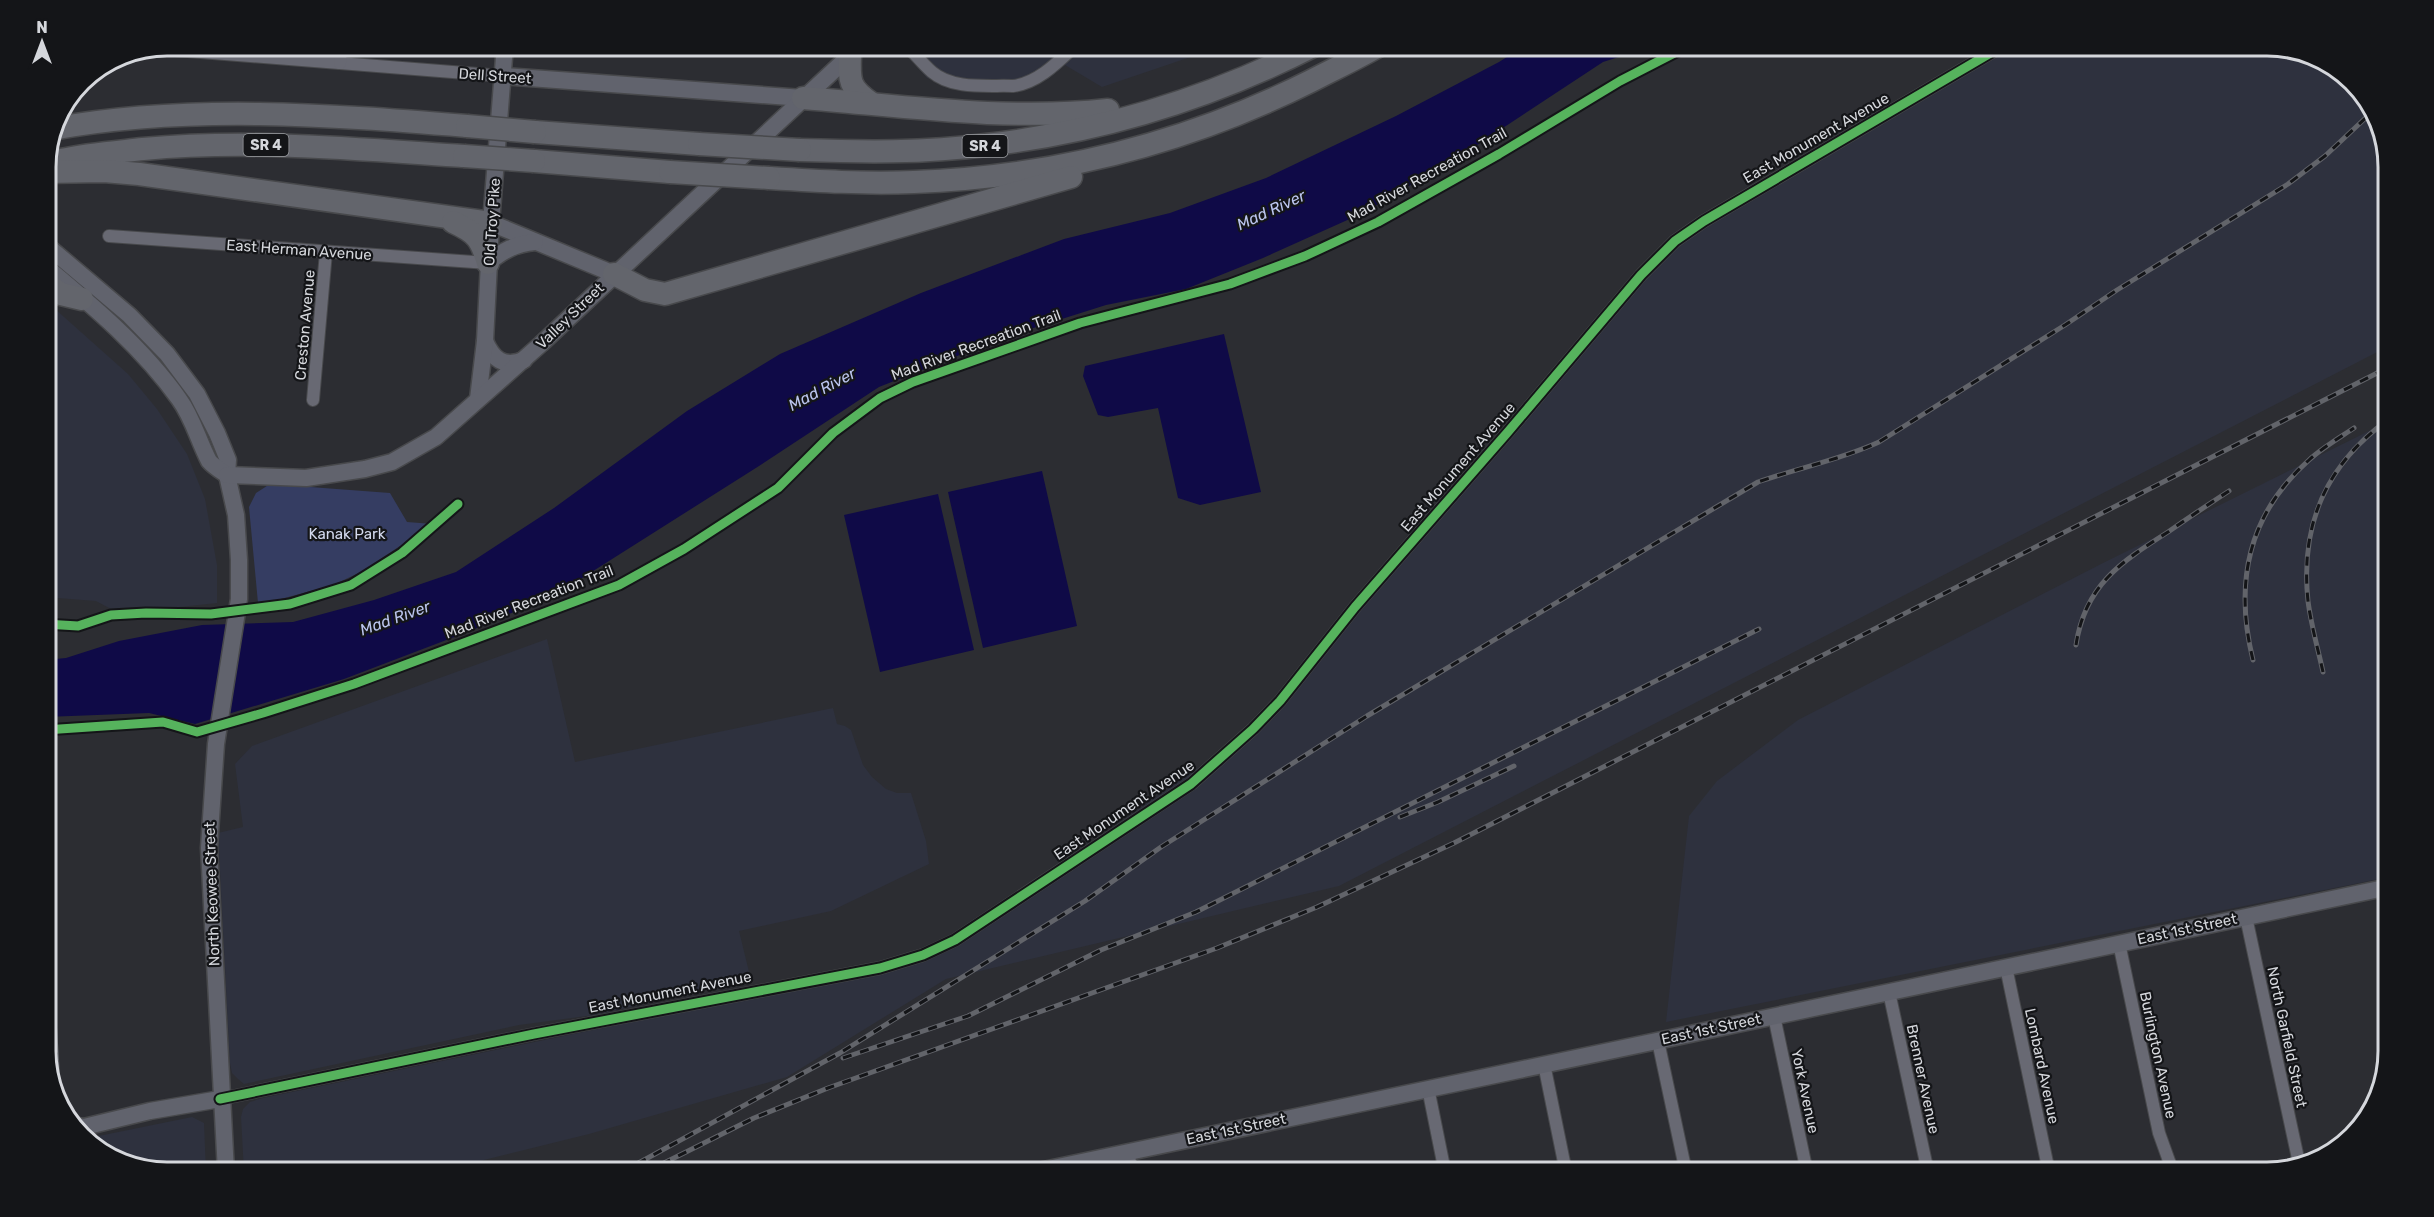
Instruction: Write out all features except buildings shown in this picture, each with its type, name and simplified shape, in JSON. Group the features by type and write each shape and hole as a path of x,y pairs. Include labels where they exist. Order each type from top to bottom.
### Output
{"highway":[{"path":"854,56 851,83 856,93 871,103"},
{"name":"SR 4","path":"63,127 188,114 272,114 699,144 800,150 892,151 987,145 1063,132 1166,106 1214,90 1293,56"},
{"name":"SR 4","path":"56,166 140,149 204,145 307,146 852,183 976,178 1103,158 1157,143 1251,109 1358,56"},
{"path":"803,98 1033,114 1087,112 1152,104 1166,106"},
{"path":"614,274 645,290 665,294 1079,174 1103,158"},
{"path":"56,166 139,174 491,223"},
{"path":"441,217 476,235 482,243 488,263"},
{"path":"56,290 82,299"}],"main road":[{"name":"Old Troy Pike","path":"478,399 485,341 488,263 505,56"},
{"name":"Valley Street","path":"227,475 306,478 365,469 392,462 436,437 524,360 848,56"},
{"name":"Dell Street","path":"503,76 803,98"},
{"path":"491,223 614,274"},
{"path":"488,263 504,250 519,243 535,242"},
{"name":"North Keowee Street","path":"56,253 129,315 182,372 218,433 228,460 227,475 236,515 240,560 239,599 216,744 208,848 225,1162"},
{"path":"56,276 128,340 168,385 190,418 210,462 227,475"},
{"path":"485,341 494,358 500,362 524,360"},
{"name":"East 1st Street","path":"1081,1162 2378,889"},
{"name":"East Monument Avenue","path":"85,1126 150,1111 220,1099"}],"street":[{"name":"Dell Street","path":"272,56 503,76"},
{"path":"340,56 340,63"},
{"path":"916,56 932,73 943,80 955,83 1013,86 1030,82 1063,56"},
{"name":"East Monument Avenue","path":"220,1099 534,1034 880,968 923,955 955,940 1191,784 1254,729 1280,701 1355,607 1508,433 1641,275 1675,241 1704,221 1985,56"},
{"name":"East Herman Avenue","path":"109,236 488,263"},
{"name":"Creston Avenue","path":"313,400 326,252"},
{"name":"North Garfield Street","path":"2246,917 2298,1158"},
{"name":"Burlington Avenue","path":"2119,944 2159,1133 2169,1162"},
{"name":"Lombard Avenue","path":"2006,967 2047,1162"},
{"name":"Brenner Avenue","path":"1889,992 1926,1162"},
{"name":"York Avenue","path":"1774,1016 1805,1162"},
{"path":"1658,1041 1684,1162"},
{"path":"1544,1064 1564,1162"},
{"path":"1428,1088 1443,1162"},
{"path":"1128,1152 1130,1162"}],"shaded area":[{"path":"908,56 1194,56 1102,87 1065,65 1048,79 1022,91 987,91 951,86 927,78"},
{"path":"1984,56 2282,56 2317,67 2341,83 2360,105 2373,131 2378,159 2378,352 1339,886 946,979 787,1077 589,1134 476,1162 243,1162 241,1117 243,1109 250,1102 263,1098 918,963 1254,729 1675,241"},
{"path":"56,310 128,374 157,409 187,454 205,499 217,565 217,603 142,611 113,610 96,601 56,598"},
{"path":"2378,426 2378,879 1666,1022 1689,816 1717,781 1798,720 2101,564"},
{"path":"547,639 575,762 833,708 837,724 851,730 863,765 872,777 886,789 897,793 911,793 926,841 929,864 831,911 739,931 751,980 594,1015 519,1025 244,1084 232,1073 230,1063 218,833 243,827 235,764 252,746"},
{"path":"192,1117 204,1123 206,1162 166,1162 137,1158 117,1150 96,1137"}],"green space":[{"name":"Kanak Park","path":"270,484 390,493 407,522 433,524 361,572 333,585 266,603 258,603 249,507 256,493"}],"water":[{"name":"Mad River","path":"1509,56 1622,56 1603,62 1465,153 1363,213 1263,258 1186,289 1106,305 1005,337 879,387 560,592 470,631 344,679 195,724 149,713 56,717 56,659 66,658 119,641 202,625 293,622 374,600 456,572 554,508 687,411 780,354 921,293 1064,239 1170,213 1266,178 1396,116"},
{"path":"1224,334 1261,492 1200,505 1178,498 1158,408 1108,417 1098,415 1083,376 1085,366"},
{"path":"1042,471 1077,626 983,648 948,492"},
{"path":"938,494 974,650 880,672 844,515"}],"railway":[{"path":"640,1162 840,1053 1085,901 1161,847 1367,716 1758,482 1849,454 1879,442 2288,184 2325,156 2367,117"},
{"path":"666,1162 754,1118 828,1088 1217,948 1317,907 1454,843 2378,373"},
{"path":"2253,660 2247,632 2246,577 2259,527 2272,503 2288,481 2314,456 2354,428"},
{"path":"2323,672 2308,601 2308,546 2322,498 2334,476 2349,456 2378,428"},
{"path":"2076,645 2088,606 2108,577 2135,554 2229,491"},
{"path":"843,1058 968,1016 1101,950 1196,912 1759,629"},
{"path":"1400,817 1438,802 1514,766"},
{"path":"56,1051 57,1063"}],"cycle path":[{"name":"Mad River Recreation Trail","path":"56,729 163,722 197,732 354,684 619,585 684,549 778,488 833,433 880,398 913,382 1080,323 1230,284 1305,256 1378,222 1499,154 1620,81 1669,56"},
{"path":"220,1099 534,1034 880,968 923,955 955,940 1191,784 1253,729 1280,701 1355,607 1641,275 1675,241 1704,221 1985,56"},
{"path":"56,625 78,626 111,615 211,614 290,604 351,585 402,553 458,504"}]}
